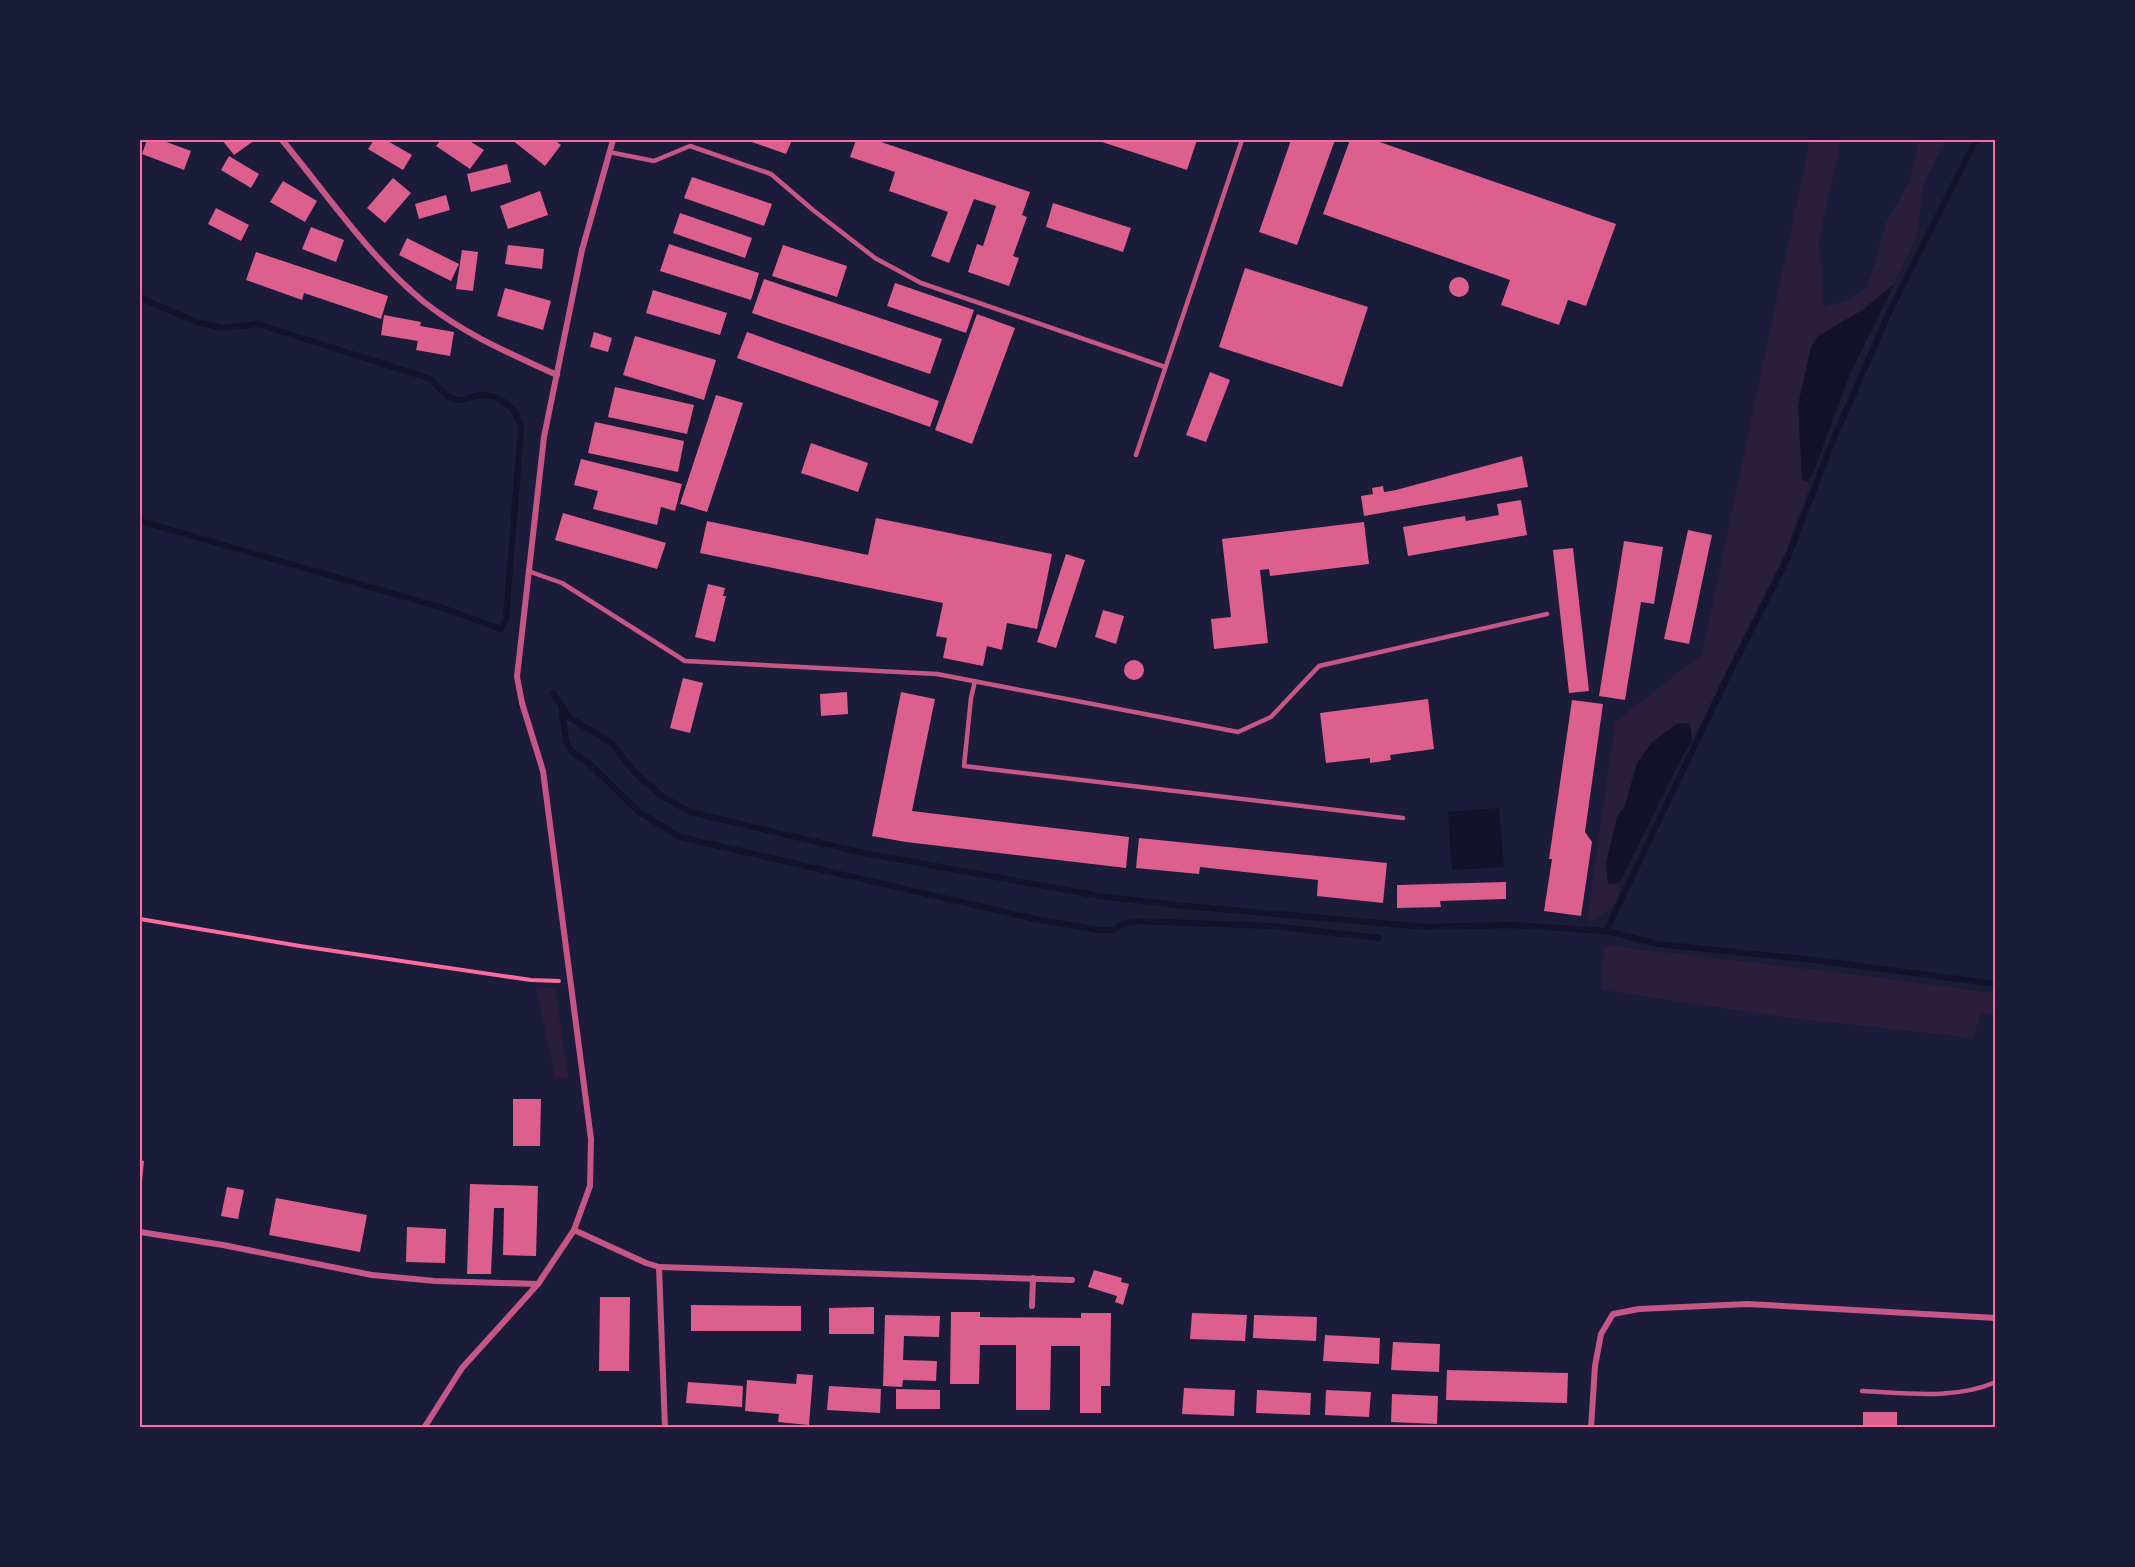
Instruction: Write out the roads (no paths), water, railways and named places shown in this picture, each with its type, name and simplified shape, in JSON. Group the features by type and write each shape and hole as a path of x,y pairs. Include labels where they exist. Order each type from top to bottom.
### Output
{"street":[{"path":"282,140 380,261 425,302 481,340 557,375"},
{"path":"424,1428 462,1368 538,1284 574,1230 590,1186 591,1139 543,771 522,703 517,677 544,437 582,250 613,140"},
{"path":"574,1230 659,1267 1072,1280"},
{"path":"140,1232 223,1245 372,1275 435,1281 538,1284"},
{"path":"659,1267 665,1428"},
{"path":"1032,1306 1033,1278"},
{"path":"1591,1428 1595,1366 1601,1334 1613,1314 1639,1309 1748,1304 1995,1318"}],"lane":[{"path":"686,140 690,146 771,174 875,258 921,282 1166,368"},
{"path":"1136,455 1242,140"},
{"path":"609,152 654,161 690,146"},
{"path":"528,571 562,583 685,662 937,674 1238,732 1271,717 1320,666 1547,614"},
{"path":"975,681 964,766 1403,818"},
{"path":"1862,1391 1931,1394 1978,1390 1995,1382"}],"waterway":[{"path":"553,693 570,718 612,743 634,772 662,796 690,812 859,852 1099,896 1186,906 1425,927 1512,925 1606,931 1727,678 1788,557 1829,450 1887,317 1976,140"},
{"path":"140,298 197,322 222,328 258,324 431,379 453,399 463,400 481,395 495,397 502,400 512,410 521,429 506,619 501,629 440,607 140,521"},
{"path":"561,705 566,741 571,751 591,765 639,812 680,837 1031,918 1097,930 1113,930 1125,923 1135,921 1271,926 1379,938"},
{"path":"1606,931 1658,944 1815,960 1996,984"}]}
